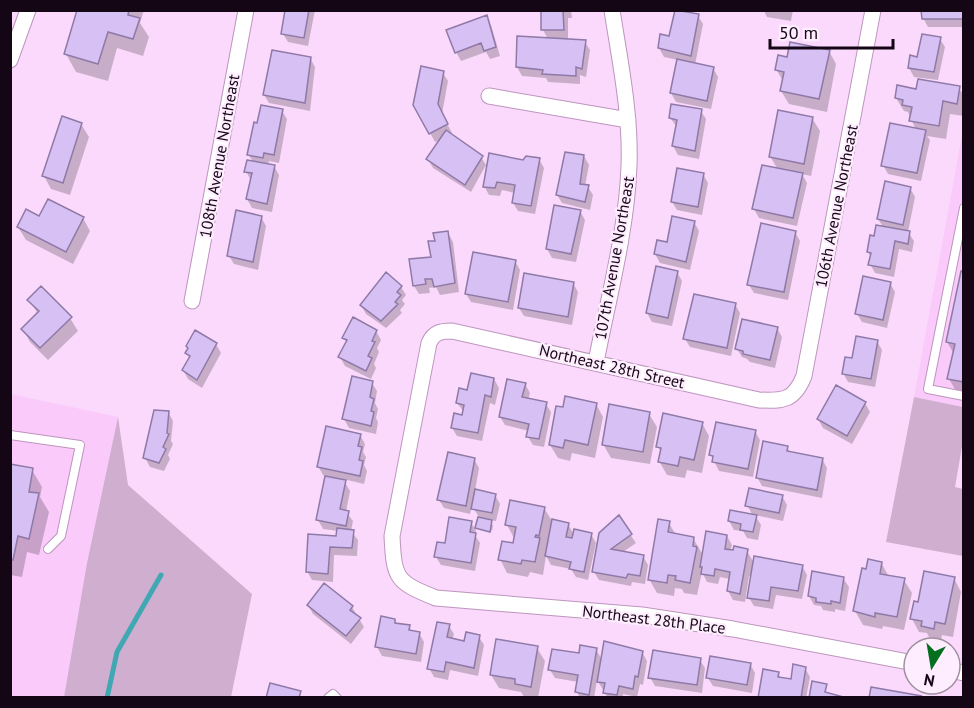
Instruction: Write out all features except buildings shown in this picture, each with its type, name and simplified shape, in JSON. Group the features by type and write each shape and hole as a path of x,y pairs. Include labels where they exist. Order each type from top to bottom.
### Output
{"street":[{"path":"10,60 27,10"},
{"name":"108th Avenue Northeast","path":"192,301 246,10"},
{"name":"107th Avenue Northeast","path":"596,362 624,217 629,166 628,120 612,10"},
{"name":"106th Avenue Northeast","path":"789,397 798,390 804,376 873,10"},
{"path":"489,96 628,120"},
{"name":"Northeast 28th Street","path":"397,576 393,559 392,536 429,343 435,334 441,331 452,331 596,362 759,400 776,401 789,397"},
{"name":"Northeast 28th Place","path":"397,576 412,589 436,598 642,615 732,629 902,661"}],"lane":[{"path":"963,208 928,389 963,396"},
{"path":"10,435 80,445 61,536 48,549"},
{"path":"328,698 333,694 337,698"}],"shaded area":[{"path":"963,130 963,407 914,397"},
{"path":"11,394 118,417 87,563 64,697 11,698"},
{"path":"914,397 963,407 963,441 955,487 963,489 963,556 886,542"},
{"path":"118,417 128,485 252,594 231,697 64,697 87,563"}],"waterway":[{"path":"107,698 117,652 161,575"}]}
